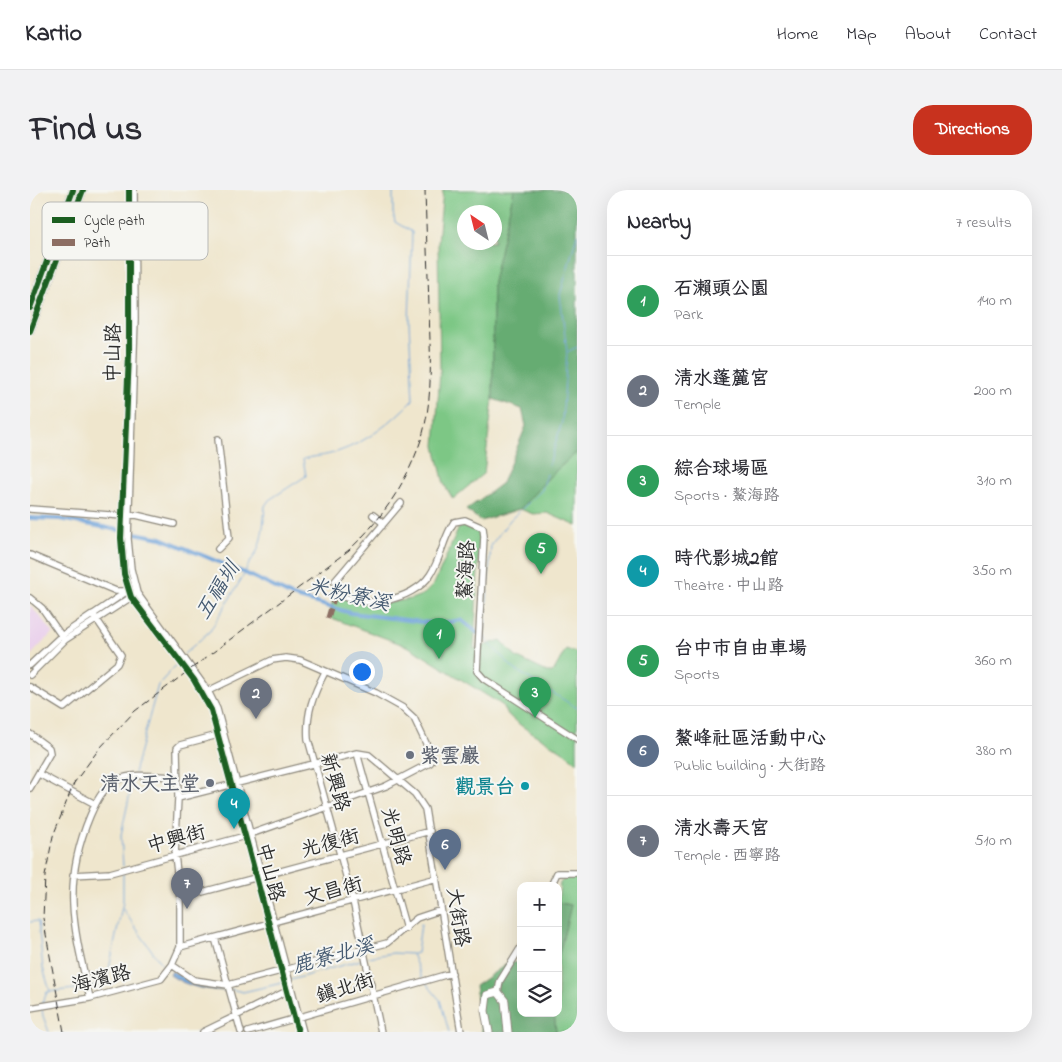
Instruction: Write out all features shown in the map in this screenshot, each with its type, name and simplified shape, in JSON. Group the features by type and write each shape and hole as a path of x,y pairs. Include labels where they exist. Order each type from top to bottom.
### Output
{"main road":[{"path":"69,202 73,190"},
{"path":"79,202 83,190"},
{"path":"30,308 48,260"},
{"path":"30,331 57,260"},
{"path":"41,278 50,280"},
{"path":"489,1032 485,1000 487,994 498,992 505,1000 508,1032"}],"street":[{"name":"中山路","path":"129,260 128,439 124,574 132,593 216,709 258,878 297,1019 303,1032"},
{"name":"中山路","path":"128,439 135,319 135,260"},
{"path":"218,439 229,538 218,549"},
{"path":"382,526 401,503"},
{"path":"30,510 136,515 174,524"},
{"path":"373,514 382,522 382,526"},
{"name":"鰲海路","path":"382,526 336,581 335,590 339,594 370,603 408,593 422,585 432,573 454,522 464,520 483,528 477,671 484,679 577,738"},
{"path":"30,555 116,591 132,593"},
{"path":"30,665 63,638 132,593"},
{"path":"30,598 42,608 63,638"},
{"path":"30,686 64,708 117,664 121,655 95,616"},
{"path":"30,675 63,638"},
{"path":"205,692 272,660 286,658 300,660 325,672"},
{"name":"新興路","path":"325,672 309,704 307,717 308,739 353,901 381,1032"},
{"name":"中興街","path":"73,875 110,873 247,835 368,792 398,780 430,763 433,758 414,718 403,708 376,693 325,672"},
{"name":"中山路","path":"205,692 234,785"},
{"path":"30,734 50,750 49,757 39,774 32,780 30,788"},
{"path":"218,735 178,746 175,856 180,898 180,947 172,965 194,980 228,985 364,951 387,943 419,917 441,910"},
{"path":"178,798 357,753"},
{"name":"大街路","path":"357,753 369,755 415,794 422,804 430,832 461,1032"},
{"name":"光明路","path":"357,753 406,929"},
{"path":"39,774 95,804"},
{"path":"90,998 73,926 73,875 84,829 95,804 107,786 129,777 177,777"},
{"name":"光復街","path":"180,898 430,832"},
{"path":"553,882 557,874 577,873"},
{"name":"文昌街","path":"180,947 437,878"},
{"path":"215,938 241,1032"},
{"path":"498,992 500,981 517,953"},
{"name":"海濱路","path":"30,1008 90,998 161,979 172,965"},
{"name":"鎮北街","path":"248,1032 297,1019 372,994 452,973"},
{"path":"203,1032 289,990"},
{"name":"中山路","path":"297,1019 298,1032"}],"shaded area":[{"path":"30,605 53,632 30,656"}],"green space":[{"path":"443,190 514,190 502,243 502,205 457,205 457,250 500,250 493,282 493,399 484,473 453,499 444,484 435,446 440,371 438,242"},
{"path":"514,190 577,190 577,452 551,475 520,509 481,521 466,510 502,483 526,426 522,409 493,399 493,282 500,250 502,250"},
{"path":"577,452 577,526 547,513 533,514 520,509 551,475"},
{"path":"461,523 480,531 474,649 501,640 516,657 547,672 553,672 566,649 577,653 577,763 559,749 524,728 507,713 502,705 409,647 329,617 334,595 376,605 411,599 424,594 434,584"},
{"path":"566,877 577,877 577,1032 556,1032 554,1017 562,1017 562,942 571,905 562,904 561,882"},
{"path":"562,904 571,905 562,942"},
{"path":"517,962 517,1017 554,1017 556,1032 482,1032 475,986 508,963"}],"water":[{"path":"172,971 201,987 226,991 204,989 190,985 170,975"}],"waterway":[{"name":"五福圳","path":"184,654 210,631 245,573 258,549 265,506 269,500 306,476 303,459 349,448 387,424 413,400 409,322 412,232 395,222 393,190"},
{"name":"米粉寮溪","path":"549,465 562,422 567,352 560,295 577,235"},
{"path":"567,352 577,347"},
{"name":"米粉寮溪","path":"547,474 542,490 510,520 491,545 484,638 514,669 577,708"},
{"name":"米粉寮溪","path":"30,518 60,519 161,538 245,573 292,596 351,613 438,624 461,620 484,638"},
{"name":"五福圳","path":"134,773 158,685 178,663"},
{"name":"五福圳","path":"123,866 121,835 133,779"},
{"name":"五福圳","path":"90,987 101,984 107,979 123,902 123,873"},
{"name":"鹿寮北溪","path":"122,908 159,961 167,969"},
{"path":"30,922 38,921 43,968 50,991"},
{"path":"413,954 417,953 421,924"},
{"name":"鹿寮北溪","path":"368,957 393,953 412,954 422,978"},
{"name":"鹿寮北溪","path":"291,980 364,959"},
{"name":"鹿寮北溪","path":"230,989 243,992 282,983"},
{"name":"鹿寮北溪","path":"426,983 440,1000 449,1032"},
{"name":"五福圳","path":"42,1005 47,992 84,988"},
{"name":"五福圳","path":"42,1009 49,1032"},
{"path":"196,1032 201,1030"}],"railway":[{"path":"64,1032 43,918 45,876 53,836 74,783 99,749 135,711 349,550 372,526 392,500 415,456 425,424 430,392 425,190"}],"marked path":[{"path":"328,618 335,595"}],"cycle path":[{"path":"69,202 73,190"},
{"path":"78,202 83,190"},
{"path":"129,190 129,202"},
{"path":"30,308 47,260"},
{"path":"30,331 57,260"},
{"path":"129,260 129,355 121,538 124,574 131,597 194,680 211,710 298,1032"}],"place":[{"name":"台中市自由車場","path":"541,574"},
{"name":"石瀨頭公園","path":"439,659"},
{"name":"綜合球場區","path":"535,718"},
{"name":"清水蓬麓宮","path":"256,719"},
{"name":"紫雲巖","path":"410,755"},
{"name":"清水天主堂","path":"210,783"},
{"name":"觀景台","path":"525,786"},
{"name":"時代影城2館","path":"234,829"},
{"name":"鰲峰社區活動中心","path":"445,870"},
{"name":"清水壽天宮","path":"187,909"}]}
